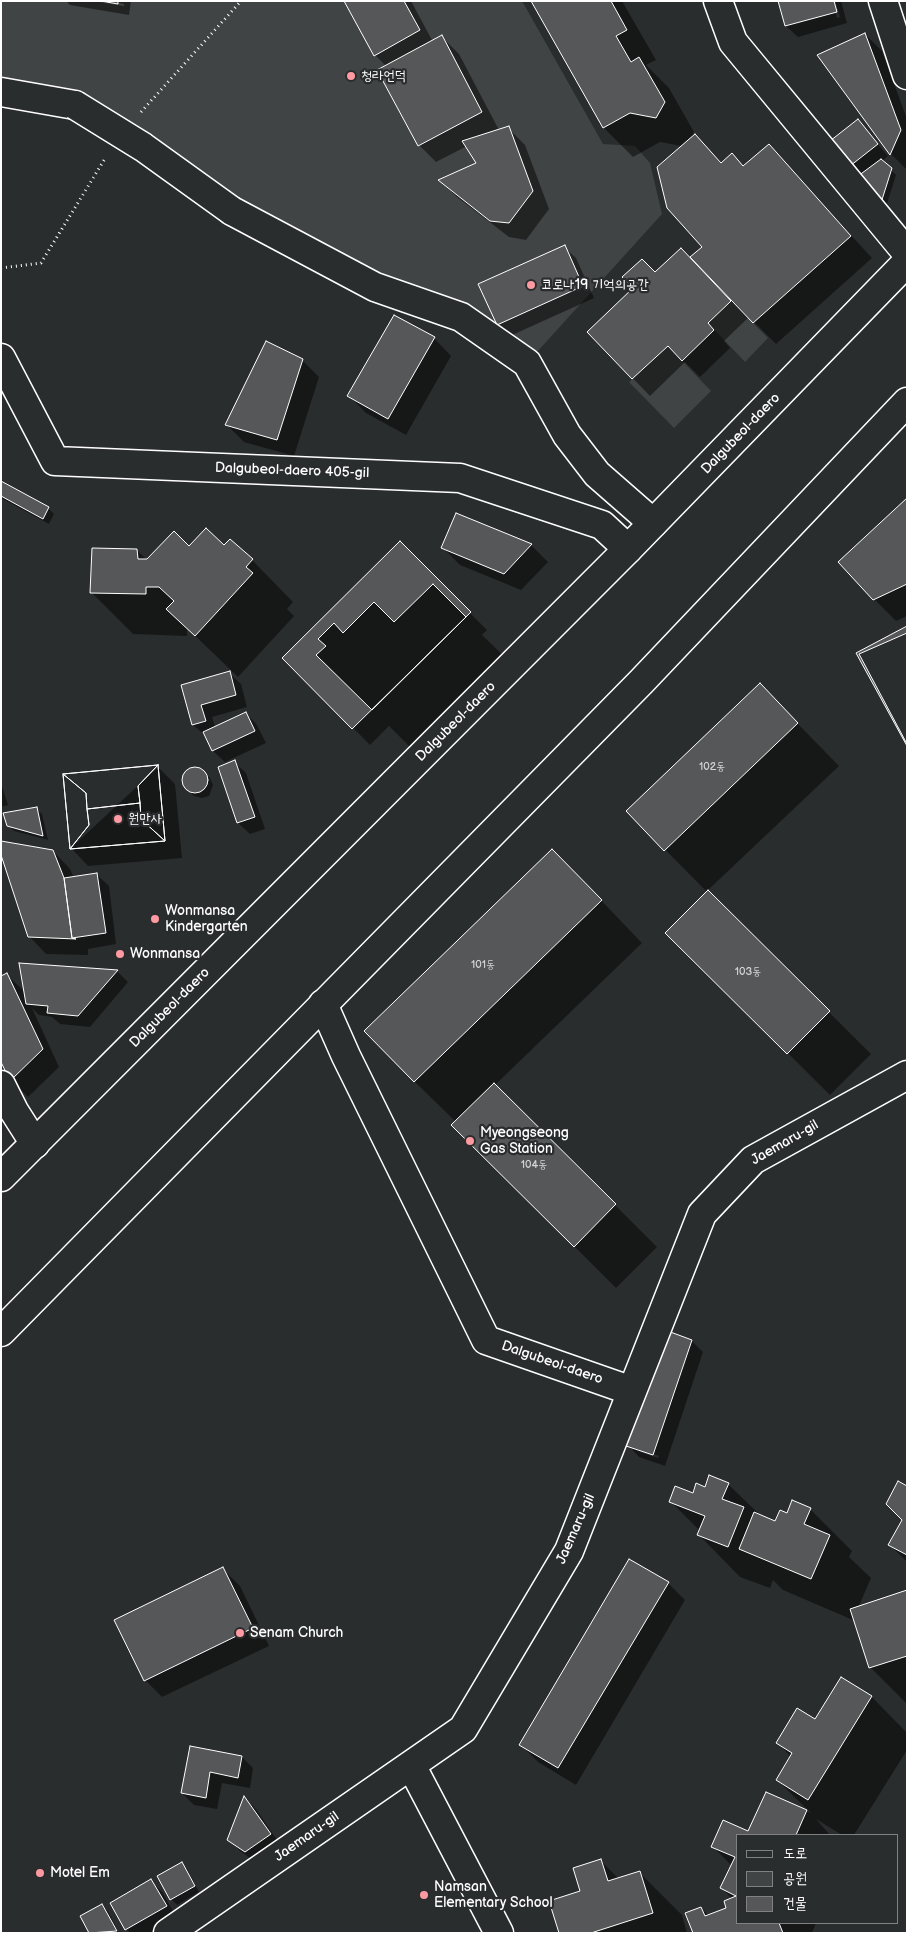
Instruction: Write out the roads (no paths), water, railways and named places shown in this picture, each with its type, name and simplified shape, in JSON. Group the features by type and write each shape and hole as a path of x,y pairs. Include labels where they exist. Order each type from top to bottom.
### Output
{"street":[{"path":"718,1 734,42 907,253"},
{"path":"882,1 907,75"},
{"path":"1,92 74,106 143,147 232,211 375,287 461,317 527,363 567,435 597,474 653,523"},
{"name":"Dalgubeol-daero","path":"1,1177 628,549 907,262"},
{"name":"Dalgubeol-daero 405-gil","path":"1,358 55,461 460,478 602,525 628,549"},
{"path":"1,1332 641,682 907,402"},
{"name":"Dalgubeol-daero","path":"323,1004 346,1056 486,1340 632,1391"},
{"name":"Jaemaru-gil","path":"168,1933 463,1729 569,1551 702,1214 753,1160 907,1075"},
{"path":"1,1085 34,1144"},
{"path":"411,1765 499,1933"}],"place":[{"name":"청라언덕","path":"351,76"},
{"name":"코로나19 기억의공간","path":"531,285"},
{"name":"원만사","path":"118,819"},
{"name":"Wonmansa Kindergarten","path":"155,919"},
{"name":"Wonmansa","path":"120,954"},
{"name":"Myeongseong Gas Station","path":"470,1141"},
{"name":"Senam Church","path":"240,1633"},
{"name":"Motel Em","path":"40,1873"},
{"name":"Namsan Elementary School","path":"424,1895"}]}
